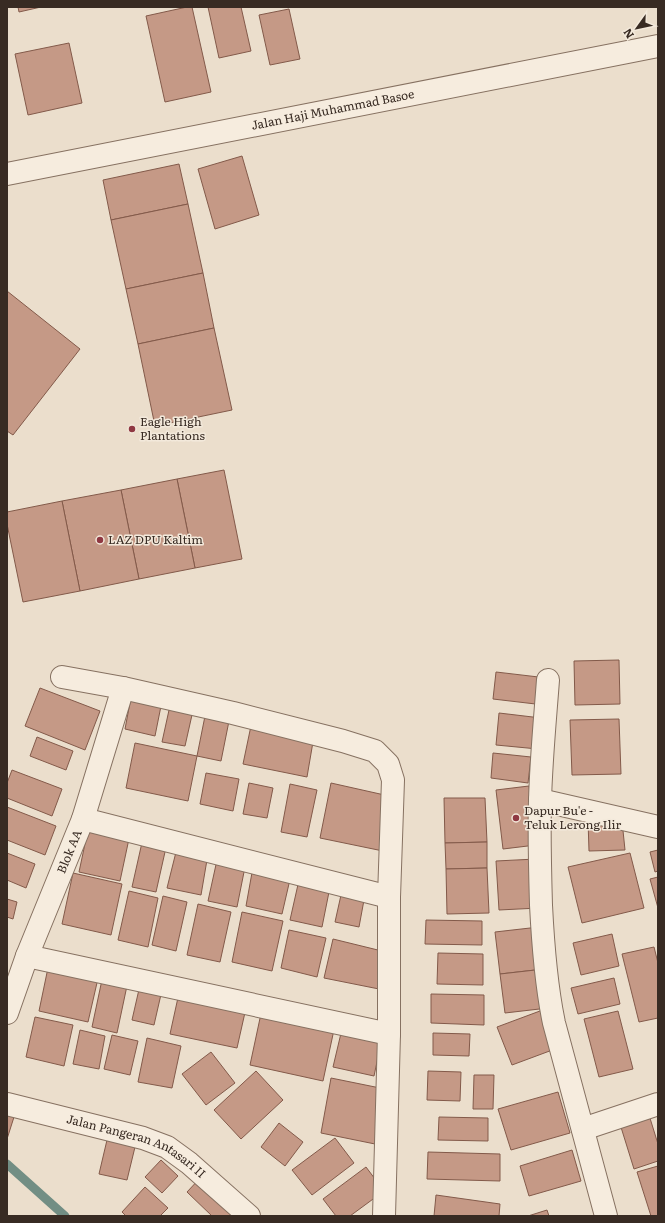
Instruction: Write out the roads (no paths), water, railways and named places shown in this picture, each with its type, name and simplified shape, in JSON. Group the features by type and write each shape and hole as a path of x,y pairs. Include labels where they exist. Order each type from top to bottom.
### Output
{"street":[{"name":"Jalan Haji Muhammad Basoe","path":"7,174 658,46"},
{"path":"62,677 123,688 343,741 375,751 388,764 393,780 389,897 384,1216"},
{"path":"548,680 540,800 539,855 542,932 550,1002 554,1023 606,1216"},
{"name":"Blok AA","path":"7,1014 27,956 83,819 123,688"},
{"path":"540,800 658,827"},
{"path":"83,819 389,897"},
{"path":"27,956 388,1034"},
{"name":"Jalan Pangeran Antasari II","path":"7,1104 143,1138 167,1147 189,1163 249,1216"},
{"path":"583,1129 658,1104"}],"waterway":[{"path":"7,1164 65,1216"}],"place":[{"name":"Eagle High Plantations","path":"132,429"},
{"name":"LAZ DPU Kaltim","path":"100,540"},
{"name":"Dapur Bu'e - Teluk Lerong Ilir","path":"516,818"}]}
